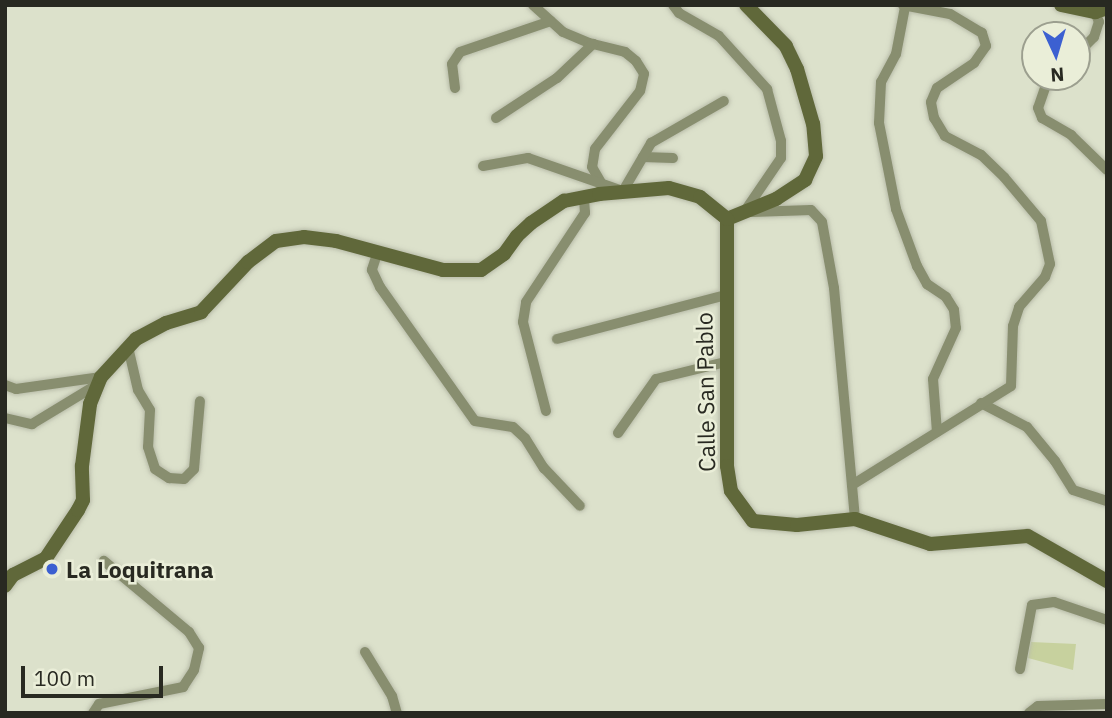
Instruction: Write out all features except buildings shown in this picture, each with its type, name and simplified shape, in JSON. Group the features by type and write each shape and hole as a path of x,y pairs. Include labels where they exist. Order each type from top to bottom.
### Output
{"street":[{"path":"533,5 563,32 593,44 625,52 636,61 644,74 640,91 595,149 592,167 603,185"},
{"path":"673,5 679,13 719,36 766,89 781,141 781,158 745,212"},
{"path":"5,418 32,424 99,380 136,339 166,323 201,312 248,262 276,241 304,237 378,251 443,270 481,270 505,254 517,236 531,223 564,201 623,191 669,188 700,197 727,219 776,199 805,180 816,156 813,124 797,69 786,46 746,5"},
{"path":"1060,5 1101,10 1091,40"},
{"path":"852,485 1011,386 1013,326 1019,307 1045,277 1050,264 1041,222 1004,177 981,155 945,136 934,118 931,102 937,88 974,62 986,46 982,33 950,14 904,6 896,54 881,82 879,123 896,209 917,266 928,285 946,297 954,310 956,328 933,379 937,432"},
{"path":"455,88 452,64 460,52 551,21"},
{"path":"496,117 557,78 593,44"},
{"path":"1044,91 1038,108 1042,118 1070,135 1107,170"},
{"path":"623,191 651,143 724,101"},
{"path":"643,157 673,158"},
{"path":"483,166 528,158 623,191"},
{"path":"546,411 523,322 526,302 584,213 584,197"},
{"path":"745,212 811,210 822,222 834,288 855,519"},
{"name":"Calle San Pablo","path":"727,219 727,466 731,491 753,521 797,525 855,519 930,544 1028,536 1107,581"},
{"path":"378,251 372,270 380,287 475,421 513,427 524,438 544,468 580,506"},
{"path":"558,339 726,295"},
{"path":"128,347 138,390 150,410 148,447 155,469 169,478 184,479 194,470 200,401"},
{"path":"618,433 656,379 726,362"},
{"path":"5,385 16,389 99,380"},
{"path":"5,586 13,575 47,558 83,500 82,466 90,404 99,380"},
{"path":"981,403 1027,428 1055,461 1073,489 1107,501"},
{"path":"93,713 99,704 183,687 194,670 199,648 189,632 104,561"},
{"path":"1020,670 1032,605 1054,602 1107,620"},
{"path":"365,652 392,696 397,713"},
{"path":"1029,713 1038,706 1107,704"}],"green space":[{"path":"1031,642 1076,644 1073,670 1028,658"}],"place":[{"name":"La Loquitrana","path":"52,569"}]}
